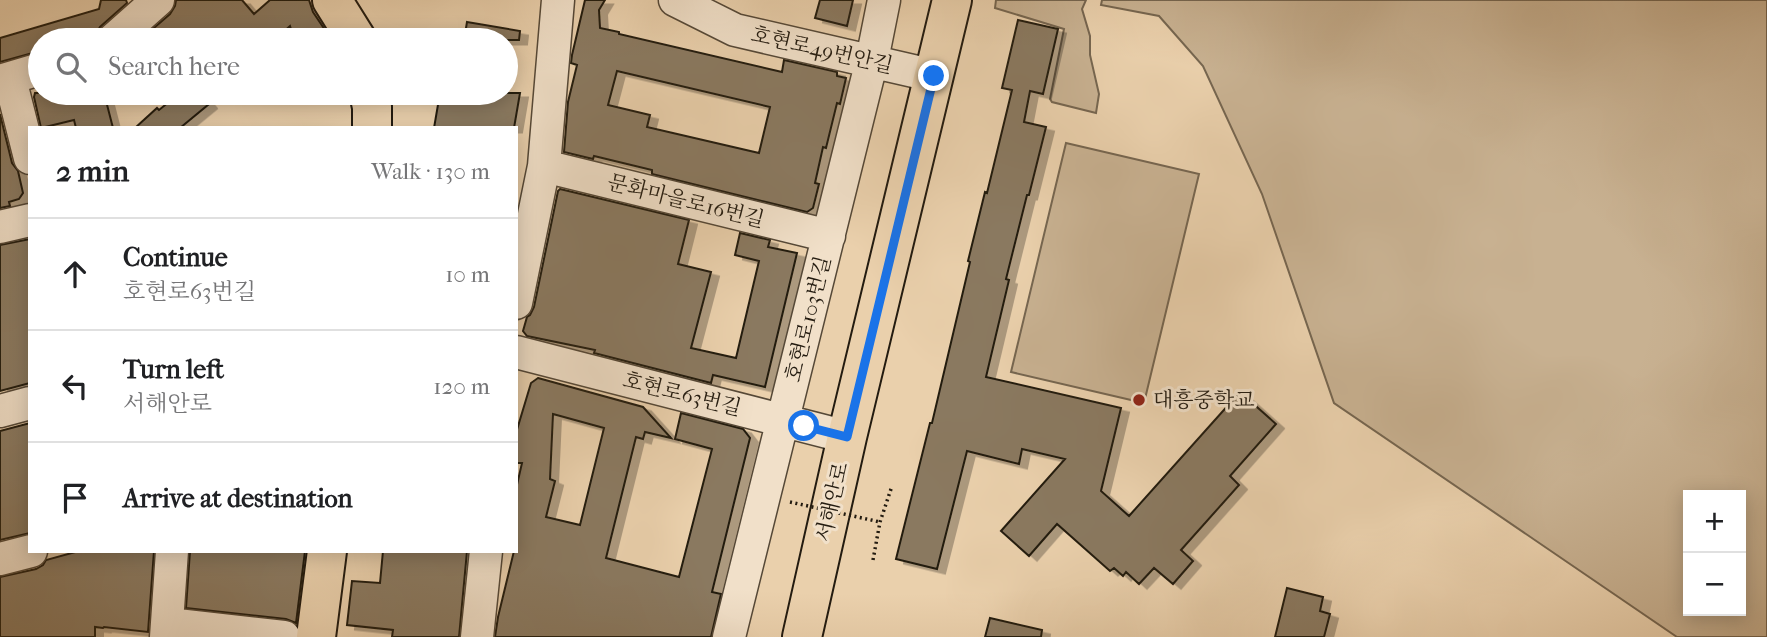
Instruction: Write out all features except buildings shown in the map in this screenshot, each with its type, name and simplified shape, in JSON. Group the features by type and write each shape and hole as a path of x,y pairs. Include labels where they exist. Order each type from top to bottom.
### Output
{"main road":[{"path":"332,0 349,28"},
{"name":"서해안로","path":"802,637 952,0"},
{"path":"372,105 372,126"},
{"path":"316,637 327,553"}],"street":[{"path":"126,28 158,0"},
{"path":"518,293 544,166 558,0"},
{"name":"호현로49번안길","path":"675,0 735,30 934,76"},
{"name":"호현로103번길","path":"729,637 872,60 884,0"},
{"path":"28,73 5,80 28,152"},
{"name":"문화마을로16번길","path":"544,166 828,236"},
{"path":"0,227 28,220"},
{"name":"호현로63번길","path":"518,353 847,437"},
{"path":"0,411 28,404"},
{"path":"0,559 28,552"},
{"path":"172,553 167,630 284,637"},
{"path":"477,637 486,553"}],"path":[{"path":"873,560 880,522 892,486"},
{"path":"790,502 880,522"}],"shaded area":[{"path":"996,0 1086,0 1082,9 1090,36 1090,55 1099,94 1096,113 1052,102 1050,99 1064,29 995,8"},
{"path":"1102,0 1767,0 1767,637 1677,637 1334,403 1262,194 1203,66 1159,16 1101,5"},
{"path":"1066,143 1199,174 1144,403 1011,372"}],"place":[{"name":"대흥중학교","path":"1139,400"}],"route":[{"path":"804,426 847,437 934,76"}]}
